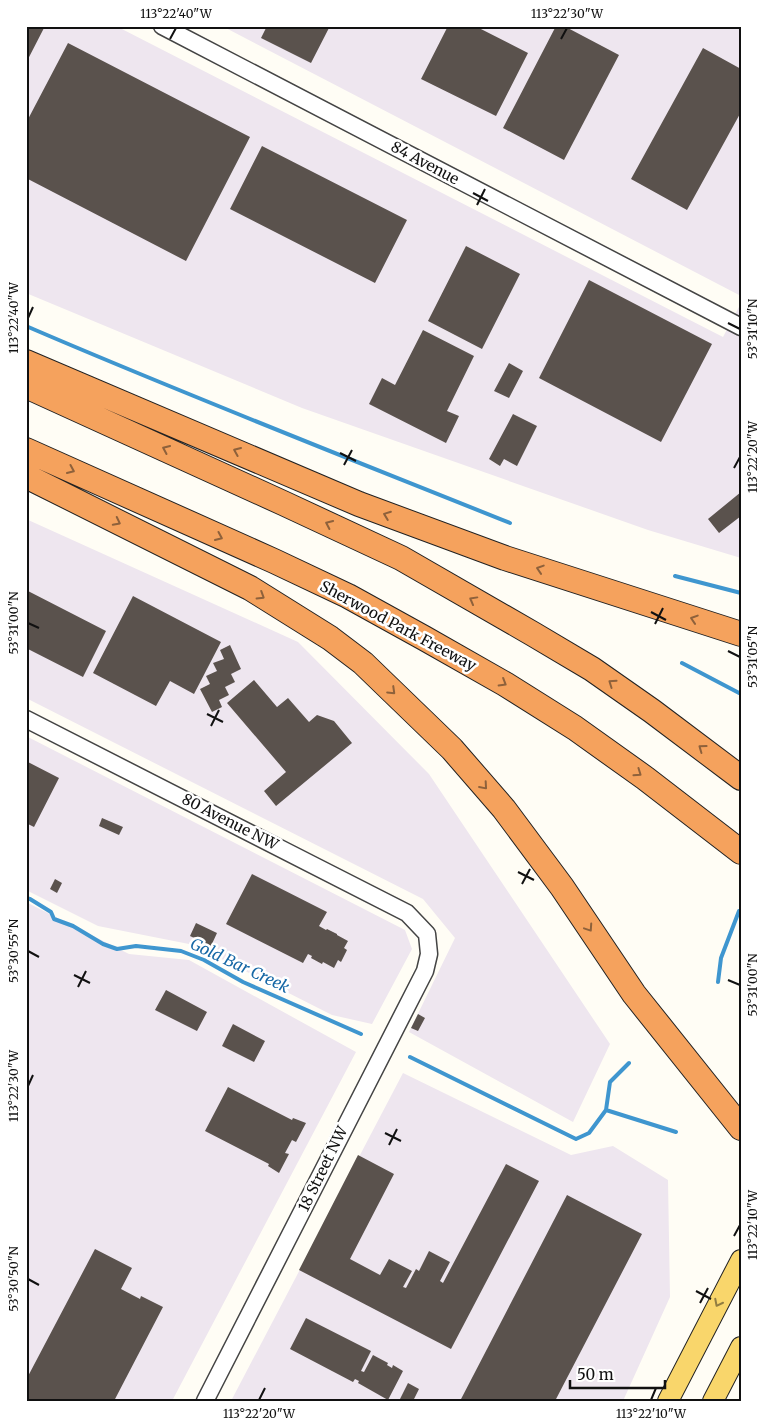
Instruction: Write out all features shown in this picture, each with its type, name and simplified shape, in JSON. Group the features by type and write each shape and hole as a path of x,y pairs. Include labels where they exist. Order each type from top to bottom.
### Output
{"highway":[{"path":"26,362 368,507 506,558 741,634"},
{"path":"26,386 284,502 401,558 592,669 652,711 741,778"},
{"name":"Sherwood Park Freeway","path":"26,450 340,592 424,638 505,684 575,728 645,778 741,852"},
{"path":"26,476 250,588 330,638 363,663 452,749 504,809 562,887 634,994 741,1128"},
{"path":"688,1062 741,1106"}],"main road":[{"path":"668,1401 741,1260"},
{"path":"713,1401 741,1347"}],"street":[{"name":"84 Avenue","path":"162,26 741,327"},
{"name":"80 Avenue NW","path":"26,719 407,913 427,934"},
{"name":"18 Street NW","path":"205,1401 343,1128 425,972 429,954 427,934"}],"shaded area":[{"path":"26,26 116,26 723,337 741,303 741,558 648,530 302,408 26,293"},
{"path":"222,26 741,26 741,296"},
{"path":"26,519 298,642 429,774 610,1044 573,1122 409,1032 455,938 423,899 26,698"},
{"path":"26,736 405,930 412,949 372,1024 332,1015 194,945 98,926 26,890"},
{"path":"26,902 129,954 189,960 356,1052 172,1401 26,1401"},
{"path":"403,1073 571,1155 613,1146 668,1180 670,1297 623,1401 231,1401"}],"building":[{"path":"26,26 44,28 26,63"},
{"path":"267,26 330,26 311,63 261,38"},
{"path":"448,26 475,26 528,53 496,116 421,79"},
{"path":"556,26 564,26 619,55 564,160 503,128"},
{"path":"68,43 250,137 186,261 26,178 26,123"},
{"path":"703,48 741,69 741,112 687,210 631,179"},
{"path":"262,146 407,220 375,283 230,209"},
{"path":"466,246 520,274 482,349 428,321"},
{"path":"589,280 712,344 661,442 539,378"},
{"path":"423,330 474,356 447,411 459,416 446,443 369,404 382,378 395,385"},
{"path":"509,363 523,371 509,398 494,391"},
{"path":"513,414 537,426 517,466 504,459 500,466 489,459"},
{"path":"741,492 741,516 719,533 708,519"},
{"path":"28,591 106,631 83,677 26,648 26,596"},
{"path":"133,596 221,642 194,694 170,681 156,706 93,673"},
{"path":"230,645 241,669 231,674 235,682 225,687 229,695 219,700 222,707 212,712 200,689 210,684 206,676 217,671 213,663 224,659 220,650"},
{"path":"254,680 277,707 288,698 309,722 317,715 334,721 352,743 276,806 264,791 286,772 227,703"},
{"path":"26,761 59,778 34,827 26,823"},
{"path":"102,818 123,827 119,835 99,826"},
{"path":"252,874 327,912 319,926 348,941 344,948 347,950 341,962 338,960 334,968 323,962 322,964 311,958 312,956 308,954 303,963 226,924"},
{"path":"55,879 62,883 57,893 50,889"},
{"path":"196,923 217,933 211,946 190,936"},
{"path":"166,990 207,1012 197,1031 155,1010"},
{"path":"418,1014 425,1018 418,1031 411,1028"},
{"path":"233,1024 265,1041 254,1062 222,1046"},
{"path":"228,1087 292,1120 293,1118 306,1123 296,1142 292,1140 285,1153 289,1154 279,1173 268,1166 269,1164 205,1131"},
{"path":"358,1155 394,1174 350,1259 380,1275 389,1259 412,1271 403,1287 406,1288 416,1269 419,1271 429,1251 450,1262 440,1281 443,1283 506,1164 539,1181 451,1349 299,1270"},
{"path":"567,1195 642,1234 555,1401 460,1401"},
{"path":"95,1249 132,1268 121,1289 140,1299 141,1296 163,1307 114,1401 26,1401 26,1380"},
{"path":"306,1318 371,1351 361,1371 364,1372 373,1355 388,1363 387,1365 392,1368 393,1365 403,1371 388,1400 358,1383 359,1381 355,1379 353,1382 290,1349"},
{"path":"408,1383 419,1389 413,1401 399,1401"}],"waterway":[{"path":"26,326 207,402 510,523"},
{"path":"675,576 741,593"},
{"path":"682,663 741,694"},
{"name":"Gold Bar Creek","path":"26,898 51,912 54,919 73,926 103,944 117,949 136,946 181,951 204,960 243,982 361,1034"},
{"path":"718,982 721,958 739,911"},
{"name":"Gold Bar Creek","path":"410,1057 576,1139 589,1133 606,1110 676,1132"},
{"path":"606,1110 610,1082 629,1063"}]}
